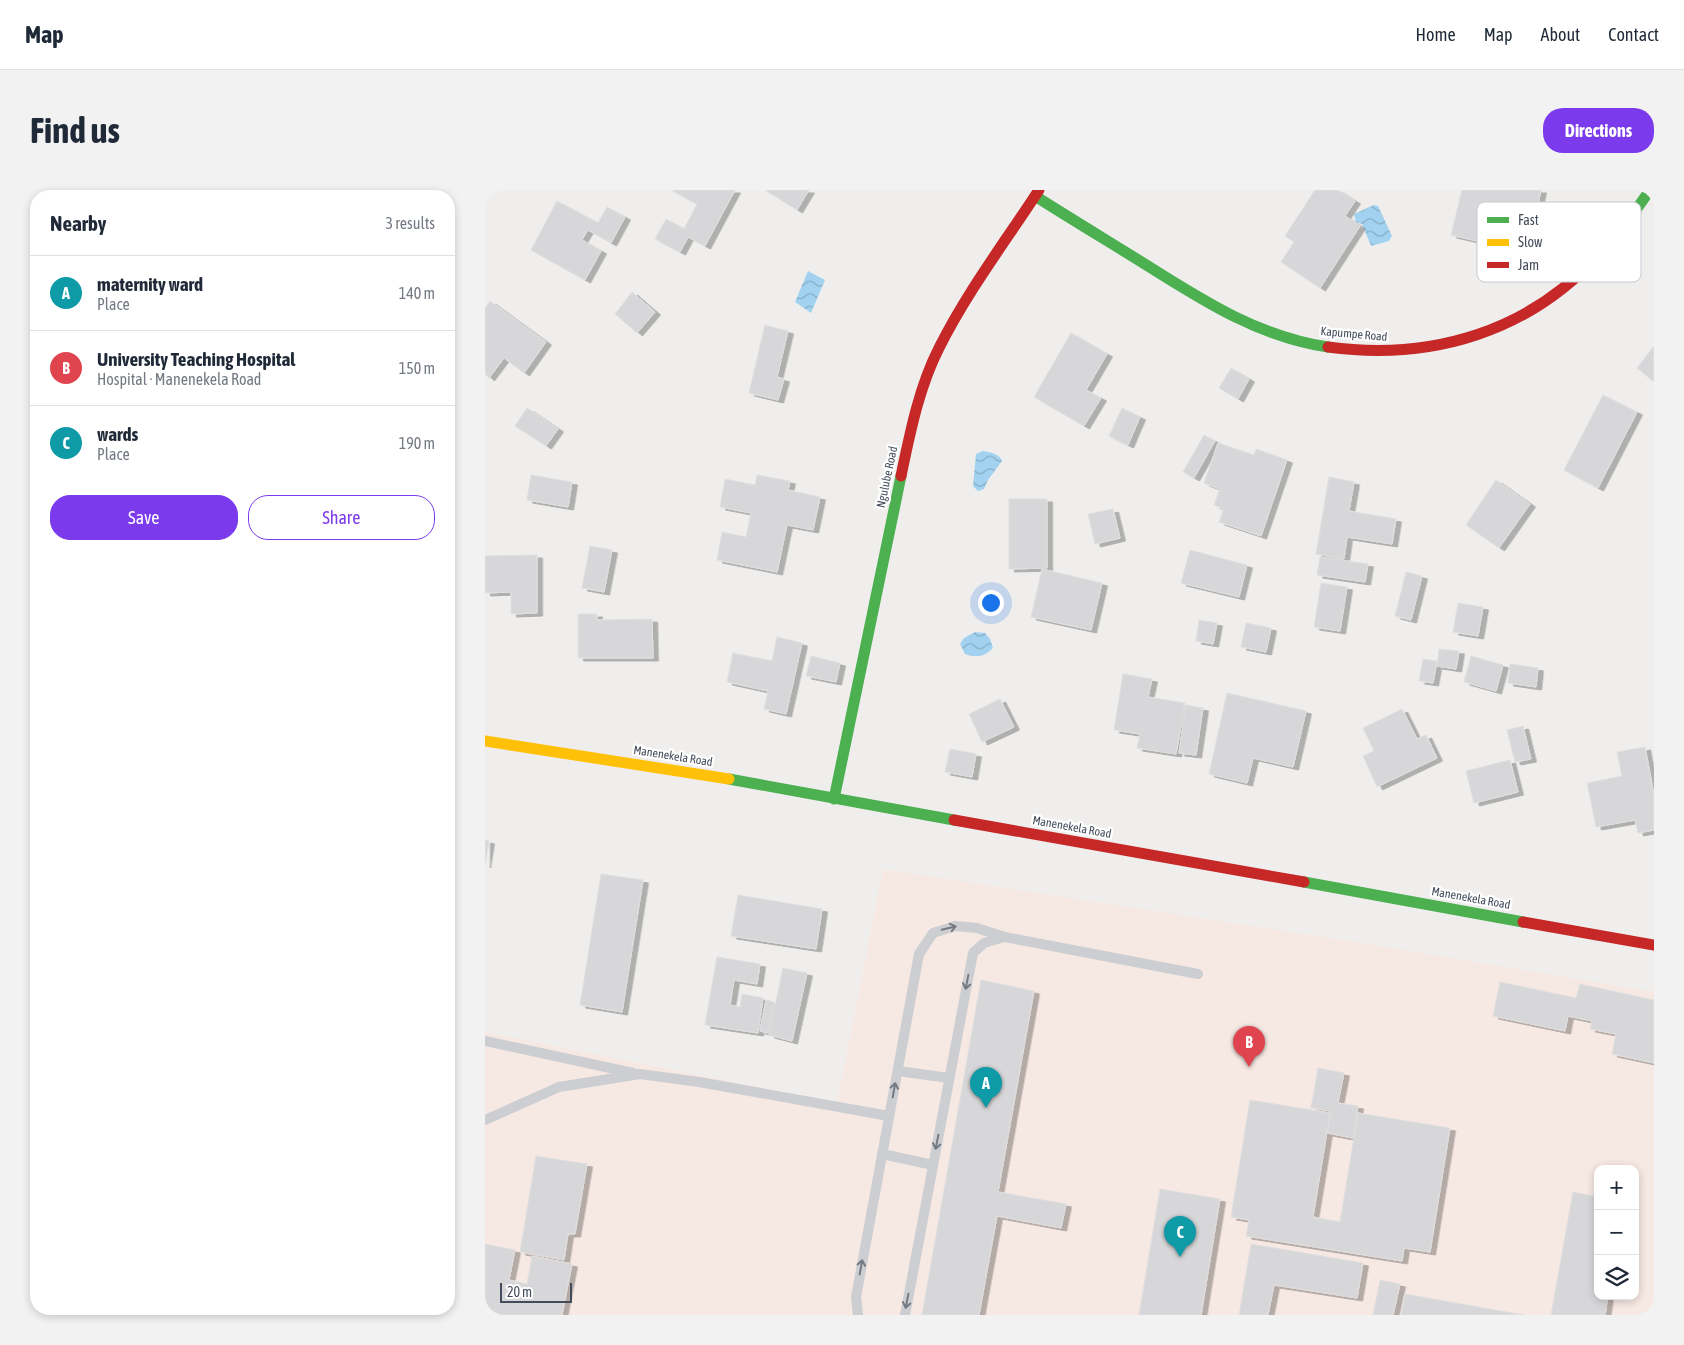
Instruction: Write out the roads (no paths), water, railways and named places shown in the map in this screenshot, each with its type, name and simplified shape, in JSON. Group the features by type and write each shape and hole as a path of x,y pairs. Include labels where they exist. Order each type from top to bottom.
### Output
{"street":[{"name":"Kapumpe Road","path":"1641,202 1650,190"},
{"name":"Kapumpe Road","path":"1037,193 1198,298 1242,322 1281,337 1331,348 1385,352 1440,346 1497,328 1535,309 1570,282"},
{"name":"Ngulube Road","path":"834,799 907,448 919,399 938,349 969,295 1037,193"},
{"name":"Manenekela Road","path":"485,741 678,770 1654,945"}],"lane":[{"path":"858,1315 856,1297 919,954 933,933 955,926 977,928 1005,937 1198,974"},
{"path":"905,1315 973,953 984,942 1005,937"},
{"path":"485,1041 640,1074 699,1082 889,1116"},
{"path":"898,1071 949,1078"},
{"path":"485,1120 559,1087 640,1074"},
{"path":"882,1154 933,1165"}],"water":[{"path":"1374,205 1378,206 1392,236 1389,241 1371,246 1362,224 1356,222 1354,214"},
{"path":"808,271 825,280 811,313 795,302"},
{"path":"983,451 997,455 1002,461 988,480 984,489 978,491 973,486 976,454"},
{"path":"975,632 985,633 990,639 993,648 980,656 965,654 960,644 964,638"}],"place":[{"name":"University Teaching Hospital","path":"1249,1067"},
{"name":"maternity ward","path":"986,1108"},
{"name":"wards","path":"1180,1257"}]}
